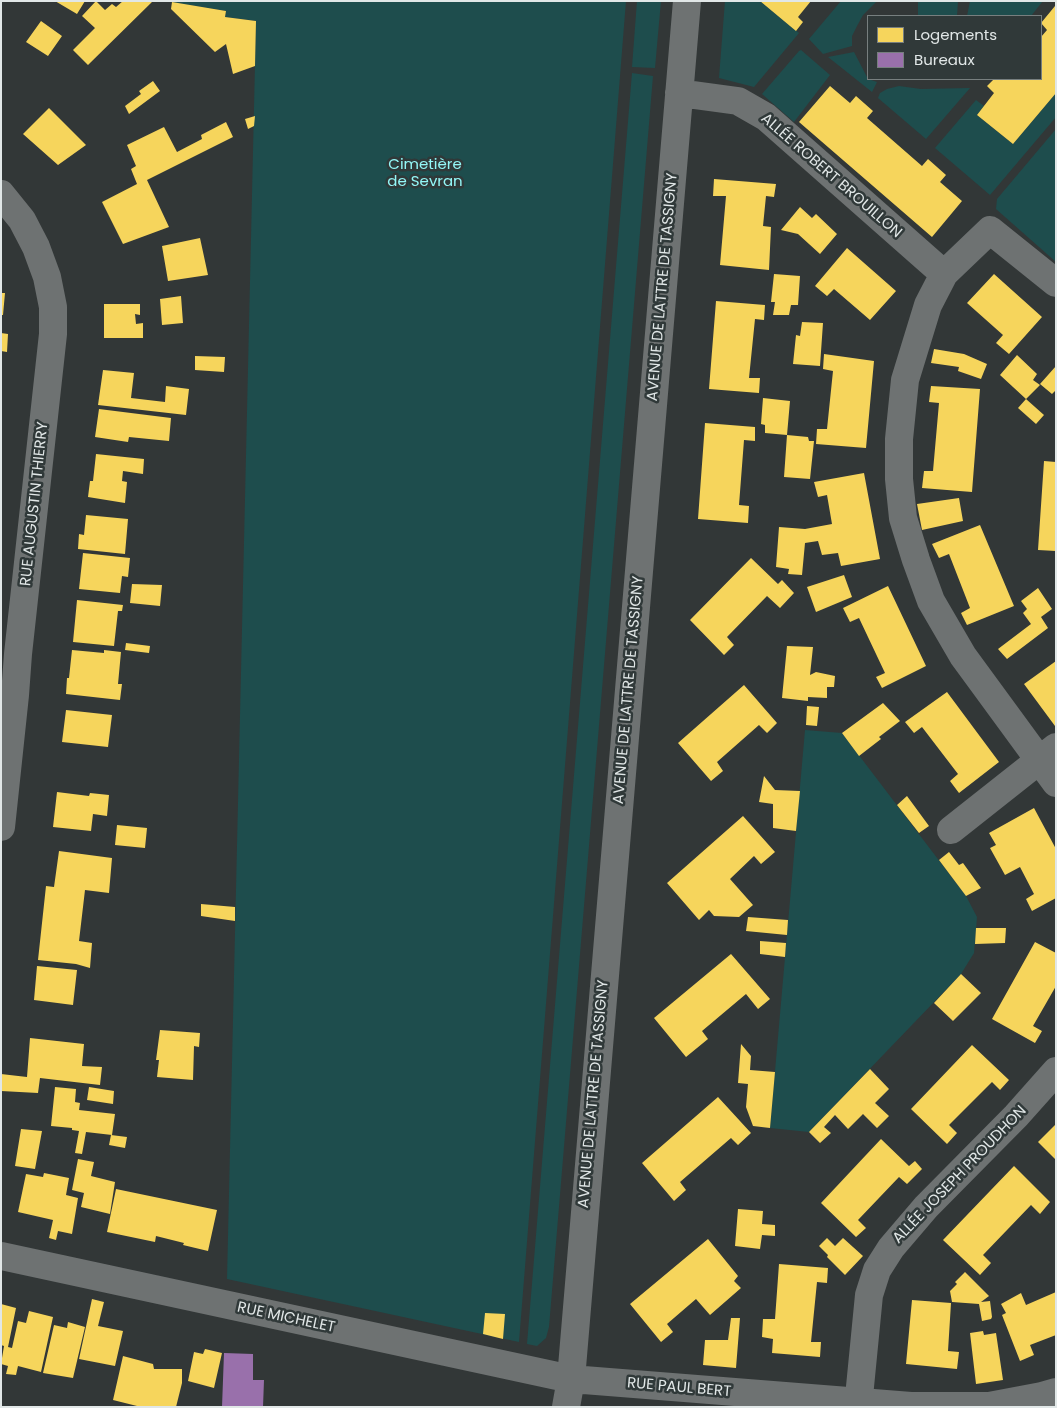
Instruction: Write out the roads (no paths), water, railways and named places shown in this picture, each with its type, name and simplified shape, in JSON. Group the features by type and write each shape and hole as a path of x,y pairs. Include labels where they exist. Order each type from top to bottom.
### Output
{"street":[{"name":"AVENUE DE LATTRE DE TASSIGNY","path":"566,1407 570,1379 687,1"},
{"name":"ALLÉE ROBERT BROUILLON","path":"679,93 738,102 766,117 944,274"},
{"name":"RUE AUGUSTIN THIERRY","path":"1,194 22,220 36,247 47,277 53,307 54,334 10,653 15,694 1,827"},
{"path":"1056,283 990,230 944,274 928,305 905,380 899,439 898,478 903,518 916,560 932,600 958,648 1047,754 1056,783"},
{"path":"951,830 1047,754"},
{"name":"ALLÉE JOSEPH PROUDHON","path":"858,1405 870,1294 877,1270 891,1248 926,1207 1016,1116 1056,1071"},
{"name":"RUE MICHELET","path":"1,1256 570,1379"},
{"name":"RUE PAUL BERT","path":"570,1379 858,1405 989,1406 1056,1392"}],"park label":[{"name":"Cimetière de Sevran","path":"425,174"}]}
